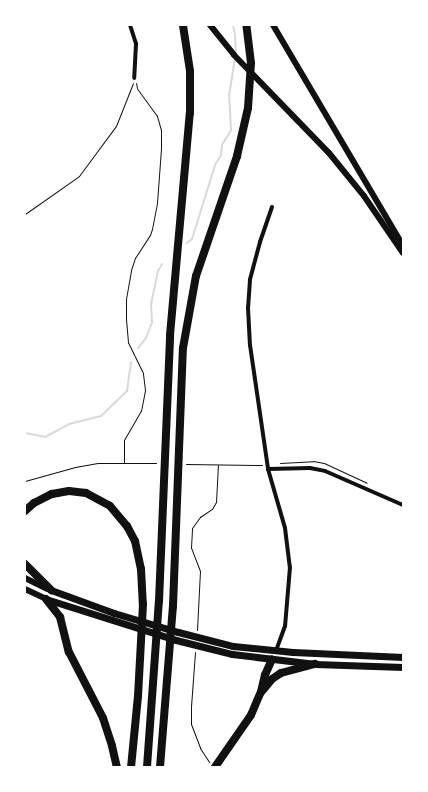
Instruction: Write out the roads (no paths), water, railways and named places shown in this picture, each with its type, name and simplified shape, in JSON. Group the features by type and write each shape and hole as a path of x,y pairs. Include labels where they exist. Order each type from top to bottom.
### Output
{"highway":[{"path":"147,767 160,593 170,334 190,113 189,60 183,25"},
{"path":"160,767 173,606 183,348 196,276 237,156 245,127 251,90 250,46 246,25"},
{"path":"25,511 34,503 52,494 69,491 86,493 110,506 123,520 135,541 141,569 143,604 138,696 131,767"},
{"path":"25,564 51,590"},
{"path":"46,599 60,616 69,652 103,718 112,746 116,767"},
{"path":"214,766 252,715 261,692 265,675 272,659"},
{"path":"261,692 272,679 281,673 315,664"}],"main road":[{"path":"210,25 218,36 313,136 349,177 403,254"},
{"path":"273,25 403,246"},
{"path":"25,578 51,590 128,617 204,640 234,646 276,651 403,657"},
{"path":"25,589 46,599 128,625 232,654 315,664 403,667"},
{"path":"272,659 276,651"}],"street":[{"path":"130,25 136,44 134,78"},
{"path":"272,207 260,242 250,280 248,308 251,352 268,467 285,528 290,567 285,626 276,651"},
{"path":"268,467 310,468 325,471 403,505"}],"waterway":[{"path":"233,25 236,53"},
{"path":"187,243 192,239 215,165 221,155 222,145 231,130 229,96 235,58"},
{"path":"138,348 146,338 152,322 151,304 158,271 162,264"},
{"path":"25,433 45,437 69,424 101,416 127,391 131,362"}]}
